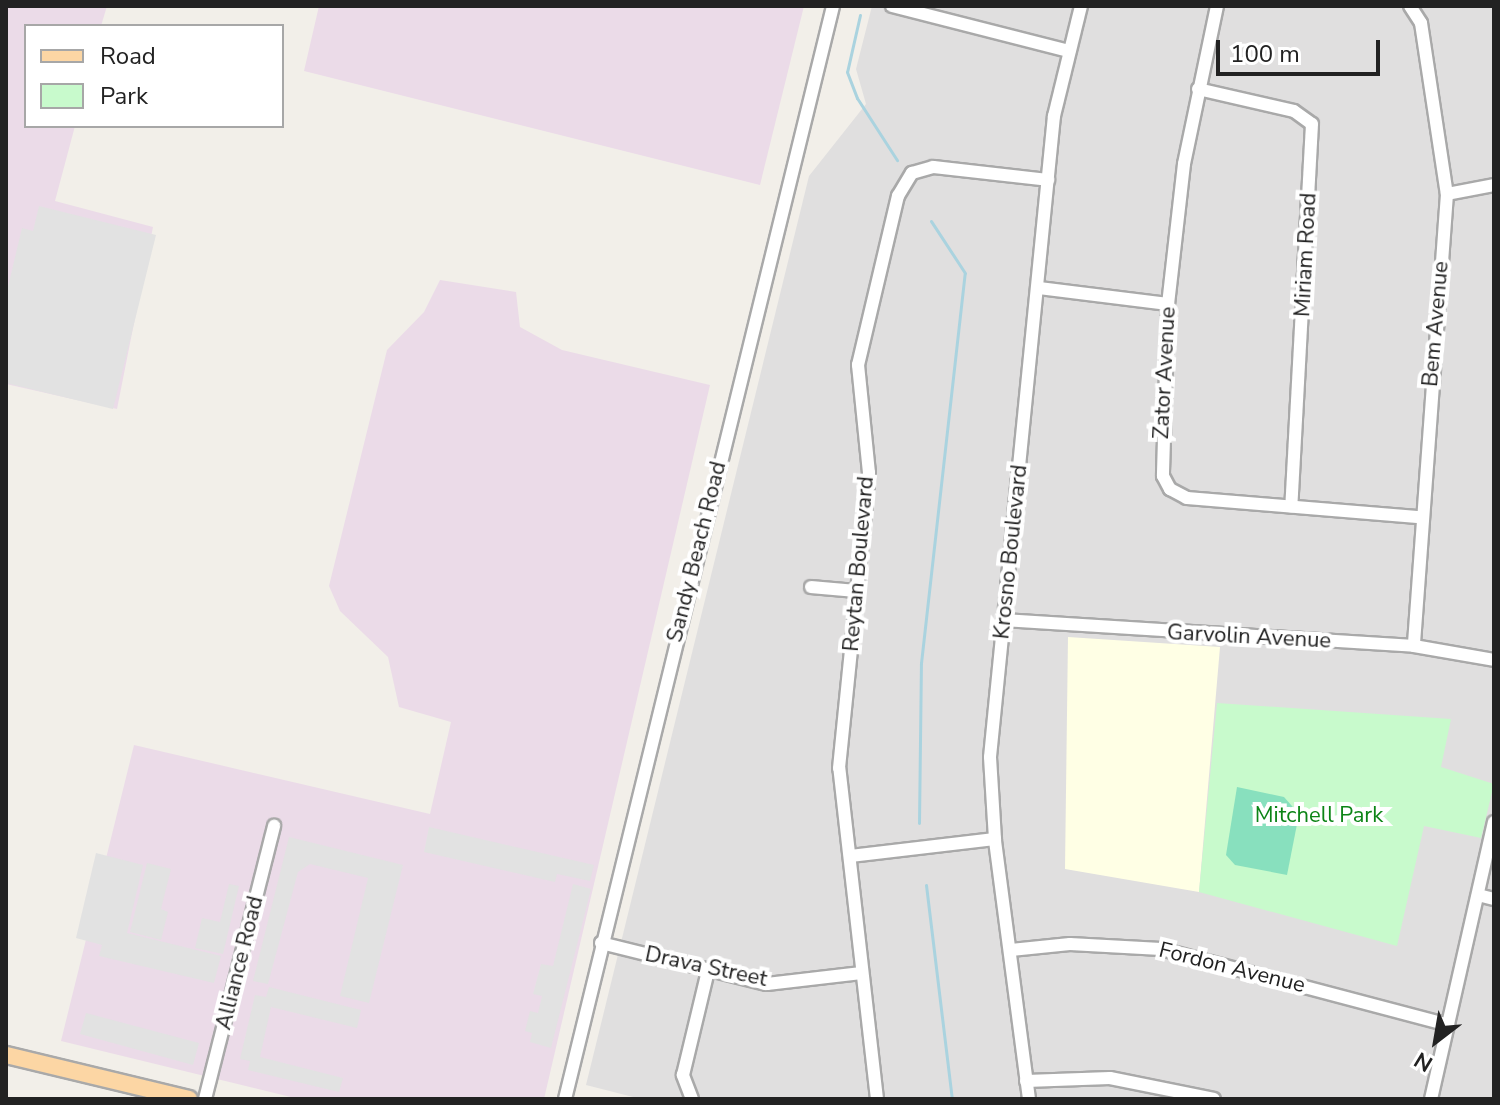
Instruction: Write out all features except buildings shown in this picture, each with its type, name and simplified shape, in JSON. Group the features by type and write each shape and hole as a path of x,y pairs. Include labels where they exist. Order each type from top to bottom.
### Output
{"main road":[{"path":"6,1055 189,1099"}],"street":[{"name":"Sandy Beach Road","path":"565,1099 833,6"},
{"path":"892,6 944,13 1069,51"},
{"name":"Krosno Boulevard","path":"1029,1099 995,839 990,757 1054,116 1081,6"},
{"name":"Zator Avenue","path":"1217,6 1198,89 1168,304 1161,462 1170,489 1187,498 1420,517"},
{"name":"Bem Avenue","path":"1410,6 1421,23 1447,194 1420,517 1414,646"},
{"name":"Miriam Road","path":"1198,89 1294,111 1312,124 1291,506"},
{"name":"Reytan Boulevard","path":"877,1099 839,768 869,473 858,365 903,183 912,173 933,167 1048,180"},
{"path":"1447,194 1494,185"},
{"path":"1039,288 1168,304"},
{"path":"811,587 856,591"},
{"name":"Garvolin Avenue","path":"1003,620 1414,646 1494,660"},
{"path":"1431,1099 1494,822"},
{"name":"Alliance Road","path":"205,1099 274,826"},
{"path":"850,856 995,839"},
{"path":"1478,895 1494,899"},
{"name":"Drava Street","path":"601,943 767,984 861,973"},
{"name":"Fordon Avenue","path":"1011,950 1070,944 1161,949 1448,1025"},
{"path":"692,1099 683,1075 708,971"},
{"path":"1026,1081 1110,1078 1176,1094 1214,1099"}],"shaded area":[{"path":"6,6 107,6 102,24 24,24 24,128 74,128 55,201 153,227 117,409 6,384"},
{"path":"319,6 804,6 760,185 304,71"},
{"path":"872,6 1494,6 1494,1099 641,1099 586,1085 809,176 866,104 856,69"},
{"path":"39,206 156,235 113,409 6,383 6,295 22,228 33,231"},
{"path":"440,280 516,292 520,327 562,350 710,385 544,1099 299,1099 61,1041 134,745 430,814 451,722 399,707 388,657 340,611 329,586 387,350 424,312"},
{"path":"1068,637 1220,647 1199,892 1065,869"},
{"path":"429,827 594,865 590,881 557,874 555,882 424,852"},
{"path":"289,837 403,865 369,1003 340,996 368,878 310,864 298,872 268,984 253,981"},
{"path":"96,853 143,865 127,933 221,956 214,983 99,956 102,945 76,938"},
{"path":"147,863 171,869 161,909 168,912 161,940 130,932"},
{"path":"229,884 239,886 223,954 195,948 202,918 220,922"},
{"path":"573,884 591,889 551,1048 530,1042 532,1033 525,1031 530,1011 538,1013 542,996 533,994 541,964 553,966"},
{"path":"269,987 361,1010 357,1028 271,1007 260,1057 343,1078 339,1092 248,1070 250,1061 240,1059 255,995 266,997"},
{"path":"86,1013 199,1043 193,1065 80,1034"}],"green space":[{"name":"Mitchell Park","path":"1217,703 1451,719 1441,767 1494,784 1481,838 1424,826 1397,946 1199,892"},
{"path":"1237,787 1284,797 1299,814 1287,875 1235,865 1226,855"}],"waterway":[{"path":"860,15 847,72 857,98 897,160"},
{"path":"919,823 921,663 965,273 931,221"},
{"path":"926,885 952,1099"}]}
